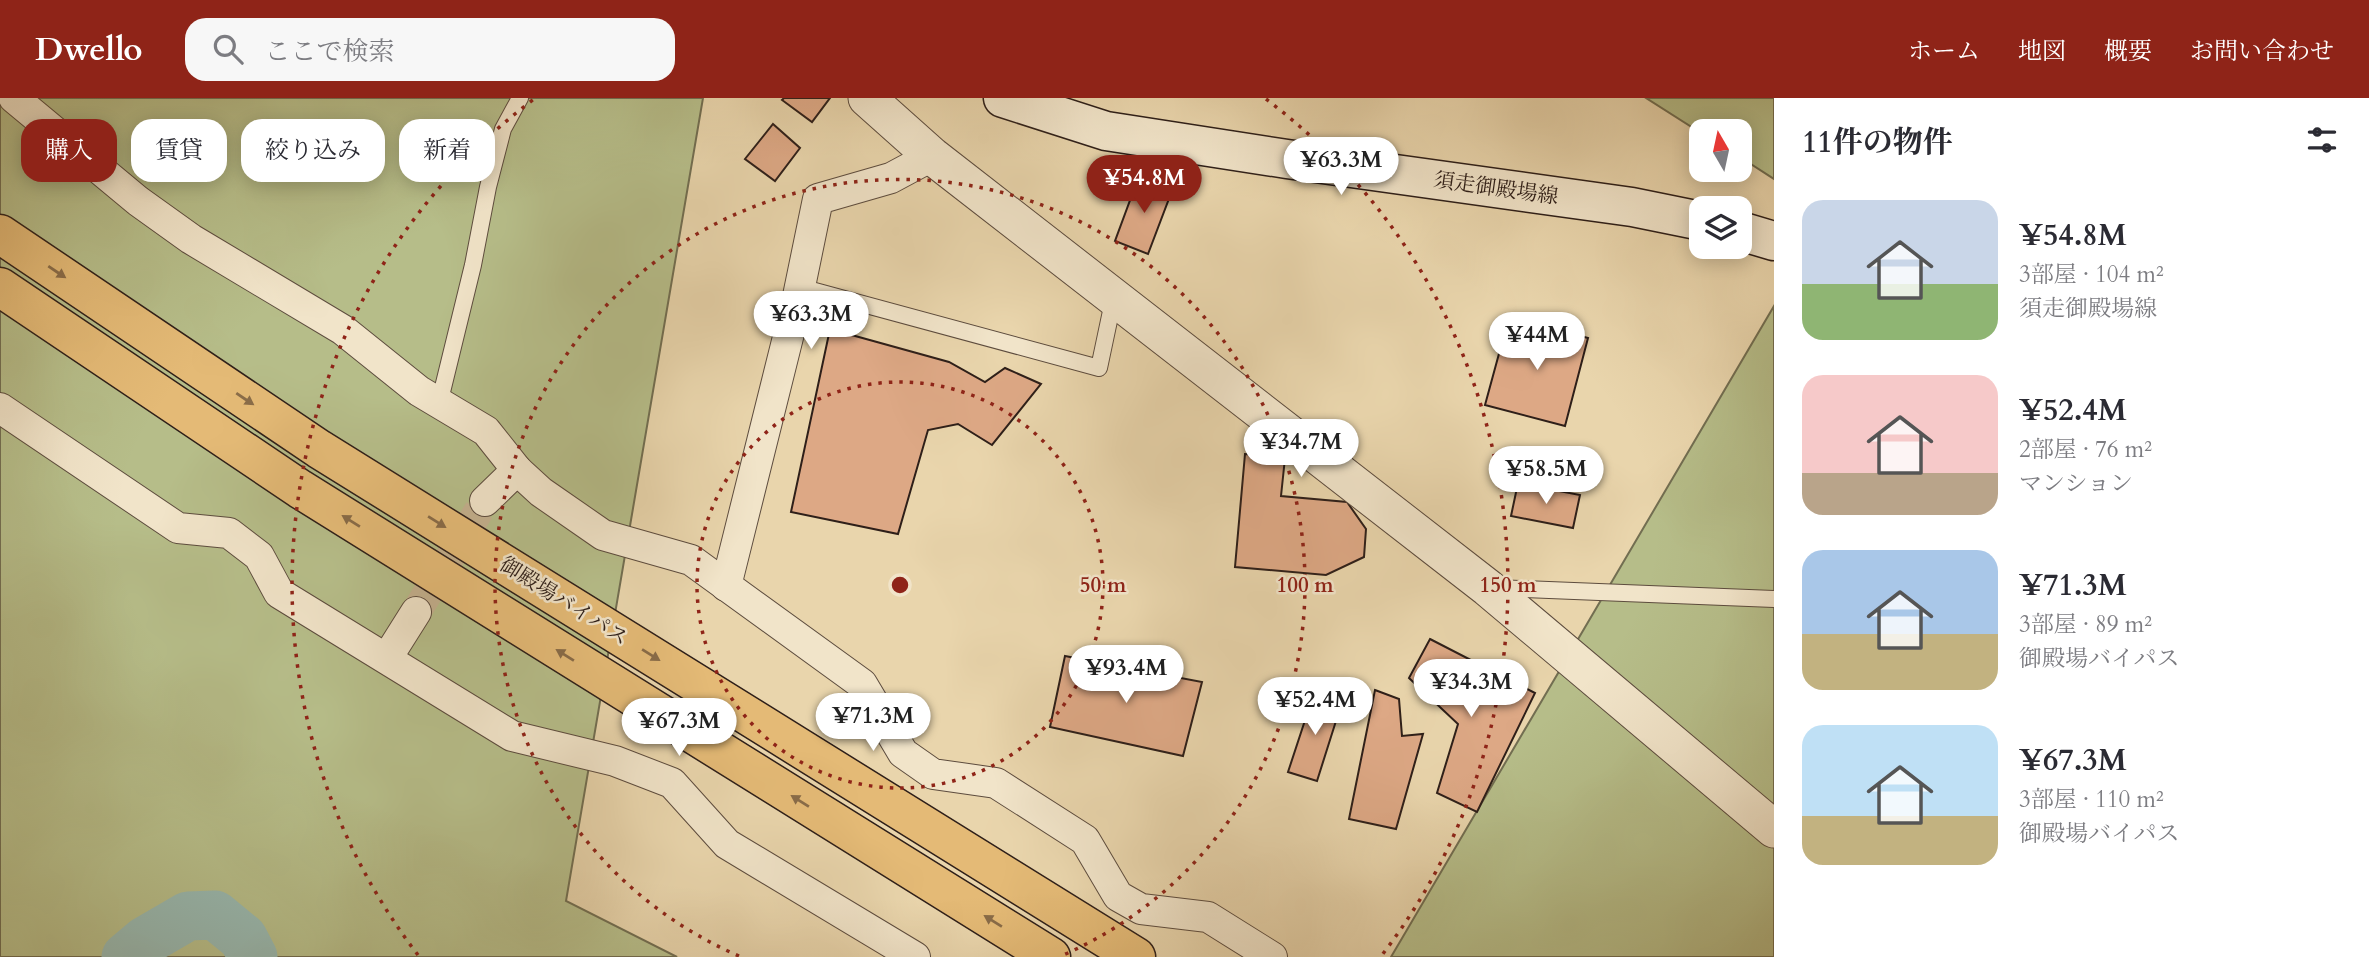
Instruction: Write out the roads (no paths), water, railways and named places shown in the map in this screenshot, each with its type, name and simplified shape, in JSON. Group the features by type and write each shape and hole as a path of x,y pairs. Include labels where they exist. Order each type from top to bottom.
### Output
{"highway":[{"name":"御殿場バイパス","path":"0,234 319,449 1136,957"},
{"path":"0,287 300,489 1051,957"}],"main road":[{"name":"須走御殿場線","path":"1003,98 1107,131 1287,159 1632,206 1689,218"},
{"path":"1752,235 1774,241"}],"street":[{"path":"14,98 138,201 191,239 344,330 419,391 485,431 517,470 541,492 603,535 691,560 862,684 903,753 933,774 996,783 1084,840 1118,896 1140,909 1208,917 1272,957"},
{"path":"867,98 932,156 1488,588 1774,830"},
{"path":"726,586 800,287 818,199 891,178 932,156"},
{"path":"0,408 178,528 229,533 259,556 279,593 512,736 615,761 672,783 727,844 915,957"},
{"path":"485,501 517,470"},
{"path":"387,658 416,612"}],"lane":[{"path":"439,404 503,129 520,98"},
{"path":"800,287 1099,368 1114,297"},
{"path":"1488,588 1774,599"}],"waterway":[{"path":"126,957 145,941 188,916 215,915 243,938 253,957"}],"tunnel":[{"path":"416,612 485,501"}]}
